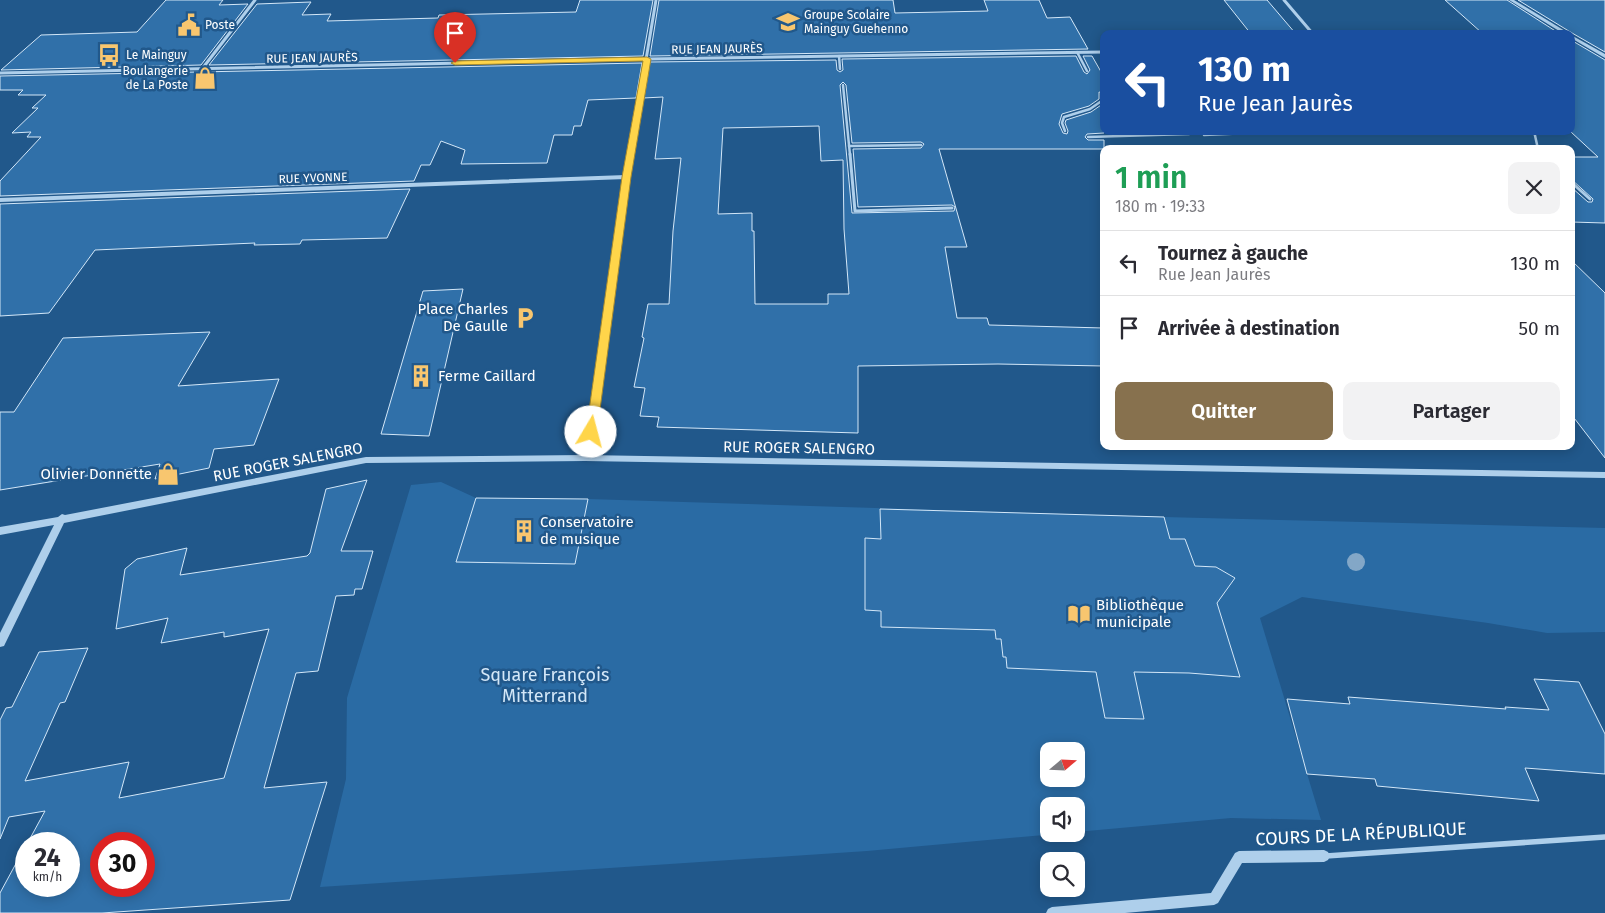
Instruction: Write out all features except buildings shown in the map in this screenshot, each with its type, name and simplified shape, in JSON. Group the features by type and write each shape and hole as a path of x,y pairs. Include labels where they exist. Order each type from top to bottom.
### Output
{"street":[{"path":"202,69 255,0"},
{"path":"585,458 591,432 626,177 656,0"},
{"path":"1284,0 1309,30"},
{"path":"1511,0 1561,30"},
{"path":"1575,39 1605,56"},
{"name":"RUE JEAN JAURÈS","path":"0,73 647,59 1100,52"},
{"name":"RUE YVONNE","path":"0,200 626,177"},
{"name":"RUE ROGER SALENGRO","path":"0,531 62,518 142,505 366,460 585,458 1605,475"},
{"path":"0,643 62,518"},
{"name":"COURS DE LA RÉPUBLIQUE","path":"1052,913 1214,899 1239,857 1324,856 1605,837"}],"lane":[{"path":"1077,52 1087,71"},
{"path":"839,56 840,69"},
{"path":"843,85 855,211 952,208"},
{"path":"1065,131 1062,123 1064,117 1097,107 1100,104"},
{"path":"1088,137 1156,135"},
{"path":"849,146 921,145"},
{"path":"1575,186 1590,199"}],"green space":[{"name":"Square François Mitterrand","path":"441,482 476,498 588,499 1164,517 1605,528 1605,632 1547,633 1302,597 1260,618 1321,820 1231,818 1085,831 1085,797 1040,797 1040,835 867,851 320,887 346,779 347,698 411,485"}],"place":[{"name":"Groupe Scolaire Mainguy Guehenno","path":"788,22"},
{"name":"Poste","path":"189,25"},
{"name":"Le Mainguy","path":"109,55"},
{"name":"Boulangerie de La Poste","path":"205,78"},
{"name":"Place Charles De Gaulle","path":"525,318"},
{"name":"Ferme Caillard","path":"421,376"},
{"name":"Olivier Donnette","path":"168,474"},
{"name":"Conservatoire de musique","path":"524,531"},
{"name":"Bibliothèque municipale","path":"1079,614"}],"route":[{"path":"455,63 647,59 626,177 591,432"}]}
